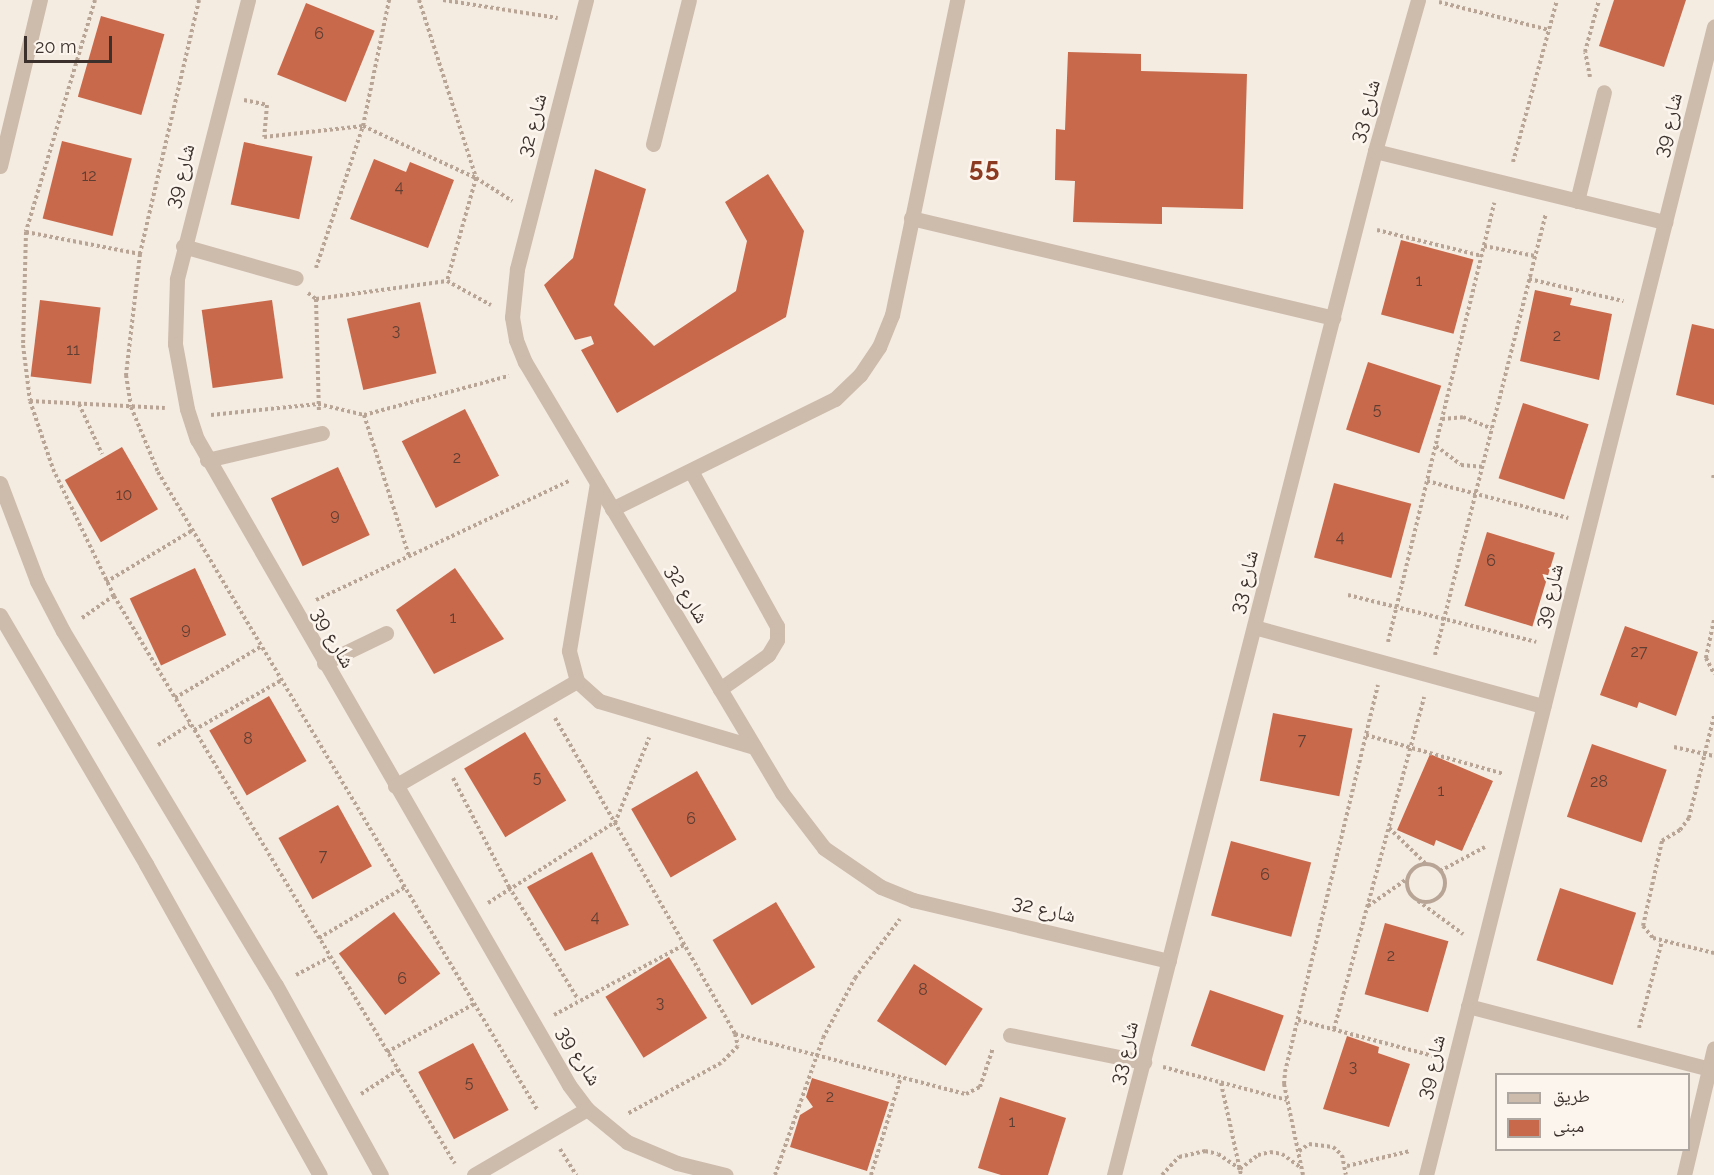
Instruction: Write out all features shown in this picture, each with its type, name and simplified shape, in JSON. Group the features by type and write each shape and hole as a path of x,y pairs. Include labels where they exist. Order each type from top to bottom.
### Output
{"street":[{"path":"0,166 40,0"},
{"name":"شارع 39","path":"248,0 183,246 174,311 174,344 188,413 207,460 536,1027 587,1108 606,1126 651,1154 726,1175"},
{"name":"شارع 32","path":"586,0 512,292 512,317 516,340 529,370 754,747 801,823 824,848 851,870 913,900 1169,961"},
{"path":"653,144 689,0"},
{"path":"612,509 836,399 860,375 879,347 892,315 957,0"},
{"name":"شارع 33","path":"1114,1175 1375,151 1418,0"},
{"name":"شارع 39","path":"1426,1175 1714,27"},
{"path":"1577,201 1604,92"},
{"path":"1375,151 1665,222"},
{"path":"911,218 1333,318"},
{"path":"183,246 303,280"},
{"path":"207,460 322,433"},
{"path":"691,471 777,626 777,640 768,655 720,689"},
{"path":"593,477 569,651 577,681 599,701 754,747"},
{"path":"0,483 37,581 63,631 137,759 276,985 344,1104 381,1175"},
{"path":"0,615 146,864 320,1175"},
{"path":"1254,627 1543,706"},
{"path":"324,663 386,633"},
{"path":"395,786 442,756 577,681"},
{"path":"1468,1006 1709,1069"},
{"path":"1010,1035 1144,1062"},
{"path":"1690,1150 1714,1048"},
{"path":"474,1175 587,1108"},
{"path":"1684,1175 1690,1151"}],"path":[{"path":"95,0 26,232 23,345 30,401 53,469 106,582 461,1175"},
{"path":"314,272 363,126 389,0"},
{"path":"419,0 476,178 447,281"},
{"path":"443,0 471,2 581,22"},
{"path":"1433,0 1549,30"},
{"path":"1303,1175 1287,1100 1285,1072 1484,246 1557,0"},
{"path":"1599,0 1584,62 1586,73 1604,92"},
{"path":"223,95 267,105 264,136 363,126 476,178 531,214"},
{"path":"1335,1029 1430,675 1551,194"},
{"path":"1356,225 1482,256"},
{"path":"26,232 140,254"},
{"path":"1484,246 1535,256"},
{"path":"1529,279 1644,305"},
{"path":"303,280 306,292 316,299 447,281 512,317"},
{"path":"316,299 318,404 322,433"},
{"path":"30,401 188,413 318,404 364,414 529,370"},
{"path":"79,404 102,454"},
{"path":"364,414 409,556"},
{"path":"1443,419 1463,417 1492,429"},
{"path":"1436,446 1461,465 1482,467"},
{"path":"293,611 409,556 593,477"},
{"path":"1427,481 1589,523"},
{"path":"106,582 193,530"},
{"path":"1348,595 1558,648"},
{"path":"63,631 114,596"},
{"path":"1714,620 1706,658 1714,674"},
{"path":"175,698 262,646"},
{"path":"194,730 282,680"},
{"path":"544,700 735,1034 738,1046 730,1057 606,1126"},
{"path":"1714,716 1689,818 1680,830 1662,841 1643,926 1662,940 1714,953"},
{"path":"471,916 509,887 614,824 657,718"},
{"path":"137,759 190,724"},
{"path":"1366,735 1525,779"},
{"path":"1674,747 1714,756"},
{"path":"442,756 509,887 578,999"},
{"path":"1389,828 1425,864 1440,871"},
{"path":"1440,871 1512,832"},
{"path":"1368,906 1407,879 1411,871 1425,864"},
{"path":"1418,900 1434,900 1440,894 1444,887 1440,871"},
{"path":"1407,879 1411,895 1483,948"},
{"path":"319,938 405,887"},
{"path":"775,1175 817,1055 855,978 913,900"},
{"path":"1633,1049 1662,940"},
{"path":"536,1027 578,999 684,945"},
{"path":"276,985 330,957"},
{"path":"387,1052 474,1004"},
{"path":"1298,1020 1454,1062"},
{"path":"735,1034 966,1094 974,1093 980,1087 990,1053 1010,1035"},
{"path":"1144,1062 1287,1100"},
{"path":"344,1104 398,1070"},
{"path":"871,1175 902,1077"},
{"path":"1221,1083 1241,1175"},
{"path":"1299,1151 1321,1143 1342,1155 1347,1166 1346,1175"},
{"path":"1347,1166 1434,1146"},
{"path":"1162,1175 1179,1157 1205,1151 1218,1154 1240,1169"},
{"path":"1240,1169 1258,1155 1270,1152 1282,1154 1301,1167"}],"building":[{"path":"1614,0 1686,0 1664,67 1599,46"},
{"path":"306,3 375,31 346,102 277,74"},
{"path":"101,16 164,34 141,115 78,97"},
{"path":"1068,52 1141,54 1141,71 1247,74 1243,209 1162,207 1162,224 1073,222 1075,181 1055,180 1056,129 1065,130"},
{"path":"62,141 132,158 113,236 43,219"},
{"path":"244,142 312,157 299,219 231,205"},
{"path":"374,159 406,172 410,162 454,180 428,248 350,219"},
{"path":"595,169 646,189 614,305 654,346 736,291 747,241 725,202 768,174 804,231 786,317 617,413 581,350 594,344 591,336 575,340 544,285 573,258"},
{"path":"1401,240 1473,259 1454,334 1381,314"},
{"path":"1535,290 1572,298 1570,305 1612,314 1599,380 1520,361"},
{"path":"40,300 101,307 91,384 31,376"},
{"path":"272,300 283,378 213,388 202,310"},
{"path":"420,302 436,373 363,390 347,319"},
{"path":"1692,324 1714,329 1714,405 1676,395"},
{"path":"1368,362 1441,386 1419,453 1346,430"},
{"path":"1523,403 1589,424 1564,499 1499,478"},
{"path":"465,409 499,476 436,508 402,441"},
{"path":"122,447 158,509 101,542 65,480"},
{"path":"338,467 370,535 303,566 271,498"},
{"path":"1334,483 1411,504 1391,578 1314,557"},
{"path":"1487,532 1555,553 1532,626 1464,606"},
{"path":"195,568 226,635 161,665 130,598"},
{"path":"455,568 504,639 434,674 396,610"},
{"path":"1625,626 1698,652 1676,716 1639,702 1637,708 1600,695"},
{"path":"269,696 306,761 247,795 209,730"},
{"path":"1273,713 1353,728 1339,796 1260,781"},
{"path":"525,732 566,801 505,837 464,769"},
{"path":"1592,744 1667,770 1642,843 1567,817"},
{"path":"1430,754 1493,781 1462,851 1436,840 1434,846 1397,830"},
{"path":"697,771 736,839 671,877 631,809"},
{"path":"338,805 372,866 312,899 279,838"},
{"path":"1231,841 1311,862 1291,937 1211,915"},
{"path":"592,852 629,925 565,951 527,887"},
{"path":"1560,888 1636,913 1613,985 1537,960"},
{"path":"776,902 815,967 752,1005 713,940"},
{"path":"394,912 440,973 385,1015 339,954"},
{"path":"1385,923 1448,941 1428,1012 1365,994"},
{"path":"669,957 707,1018 644,1058 605,997"},
{"path":"914,964 983,1009 946,1066 877,1021"},
{"path":"1210,990 1284,1015 1265,1071 1191,1046"},
{"path":"1347,1036 1379,1047 1378,1053 1410,1064 1389,1127 1323,1109"},
{"path":"473,1043 509,1110 454,1139 418,1072"},
{"path":"812,1078 889,1102 867,1171 790,1147 800,1115 813,1107 806,1097"},
{"path":"1000,1097 1066,1118 1048,1175 1001,1175 978,1168"}],"district":[{"name":"55","path":"985,168"}]}
